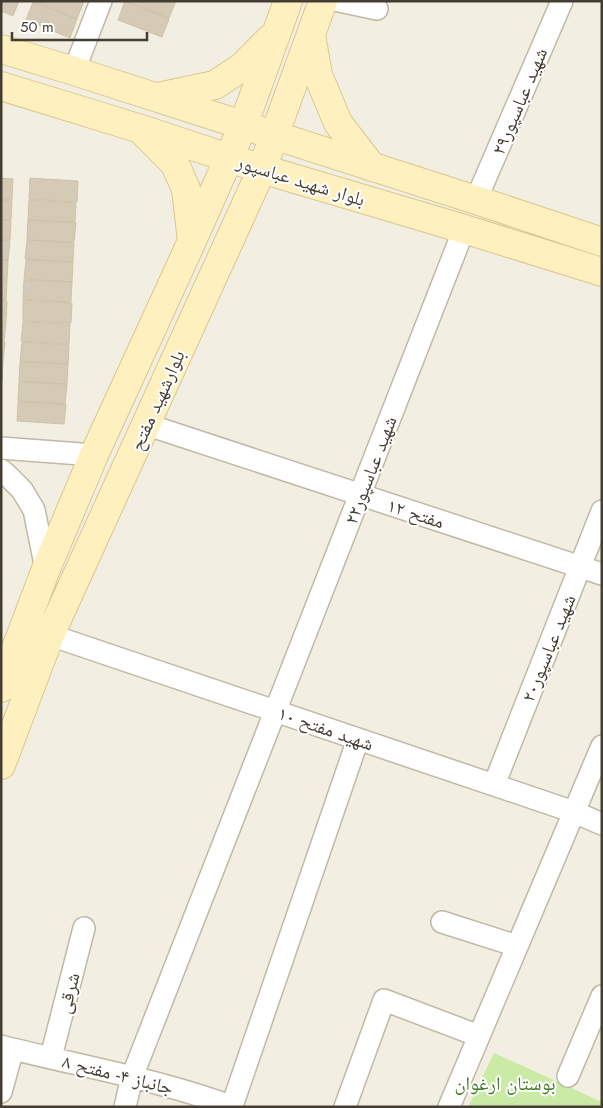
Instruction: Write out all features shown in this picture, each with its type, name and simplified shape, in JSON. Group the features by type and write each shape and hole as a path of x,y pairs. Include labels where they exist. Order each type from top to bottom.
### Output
{"main road":[{"name":"بلوارشهید مفتح","path":"1,688 46,569 94,455 243,126 288,1"},
{"name":"بلوارشهید مفتح","path":"1,765 50,635 262,169 323,1"},
{"path":"155,98 215,85 242,67 276,34"},
{"path":"310,35 318,76 338,124 372,167"},
{"name":"بلوار شهید عباسپور","path":"1,49 602,242"},
{"name":"بلوار شهید عباسپور","path":"1,86 262,169 602,272"},
{"path":"140,129 175,164 186,189 192,241"}],"street":[{"path":"74,71 101,1"},
{"path":"340,1 376,9"},
{"name":"شهید عباسپور۲۹","path":"476,200 562,1"},
{"name":"شهید عباسپور۲۲","path":"125,1107 132,1077 464,229"},
{"name":"مفتح ۱۲","path":"145,424 602,574"},
{"path":"1,448 94,455"},
{"path":"1,470 22,490 34,510 46,569"},
{"name":"شهید عباسپور۲۰","path":"494,785 602,511"},
{"name":"شهید مفتح ۱۰","path":"50,635 574,812 602,824"},
{"path":"232,1107 358,739"},
{"path":"449,1107 602,746"},
{"path":"442,922 517,946"},
{"name":"شرقی","path":"51,1057 84,928"},
{"path":"568,1076 602,996"},
{"path":"344,1107 384,1000 479,1036"},
{"path":"1,1092 7,1047"},
{"name":"جانباز ۴- مفتح ۸","path":"7,1047 204,1096 232,1107"}],"green space":[{"name":"بوستان ارغوان","path":"494,1053 602,1102 602,1107 468,1107"}],"building":[{"path":"1,1 19,1 13,16 1,11"},
{"path":"33,1 84,1 77,19"},
{"path":"125,1 169,19 162,37 118,20"},
{"path":"126,1 176,1 169,18"},
{"path":"33,2 77,19 70,38 26,20"},
{"path":"1,178 13,179 12,200 1,199"},
{"path":"30,178 78,181 77,202 29,199"},
{"path":"1,200 12,201 11,220 1,220"},
{"path":"29,200 76,203 75,222 28,220"},
{"path":"1,220 11,221 10,240 1,240"},
{"path":"28,220 76,223 74,242 27,240"},
{"path":"1,240 10,241 8,260 1,260"},
{"path":"27,240 74,243 73,262 25,259"},
{"path":"1,260 8,260 7,280 1,279"},
{"path":"26,260 73,262 72,282 24,279"},
{"path":"1,280 7,280 6,300 1,300"},
{"path":"24,280 72,282 71,302 23,299"},
{"path":"1,300 7,301 6,321 1,321"},
{"path":"23,300 72,303 71,323 23,321"},
{"path":"1,322 6,322 4,342 1,342"},
{"path":"23,322 70,324 69,344 21,341"},
{"path":"1,342 5,342 3,362 1,362"},
{"path":"22,342 69,345 68,364 20,361"},
{"path":"1,362 3,362 2,382 1,382"},
{"path":"20,362 68,364 67,384 19,381"},
{"path":"19,382 67,384 65,404 18,401"},
{"path":"18,402 66,404 64,424 17,421"}]}
